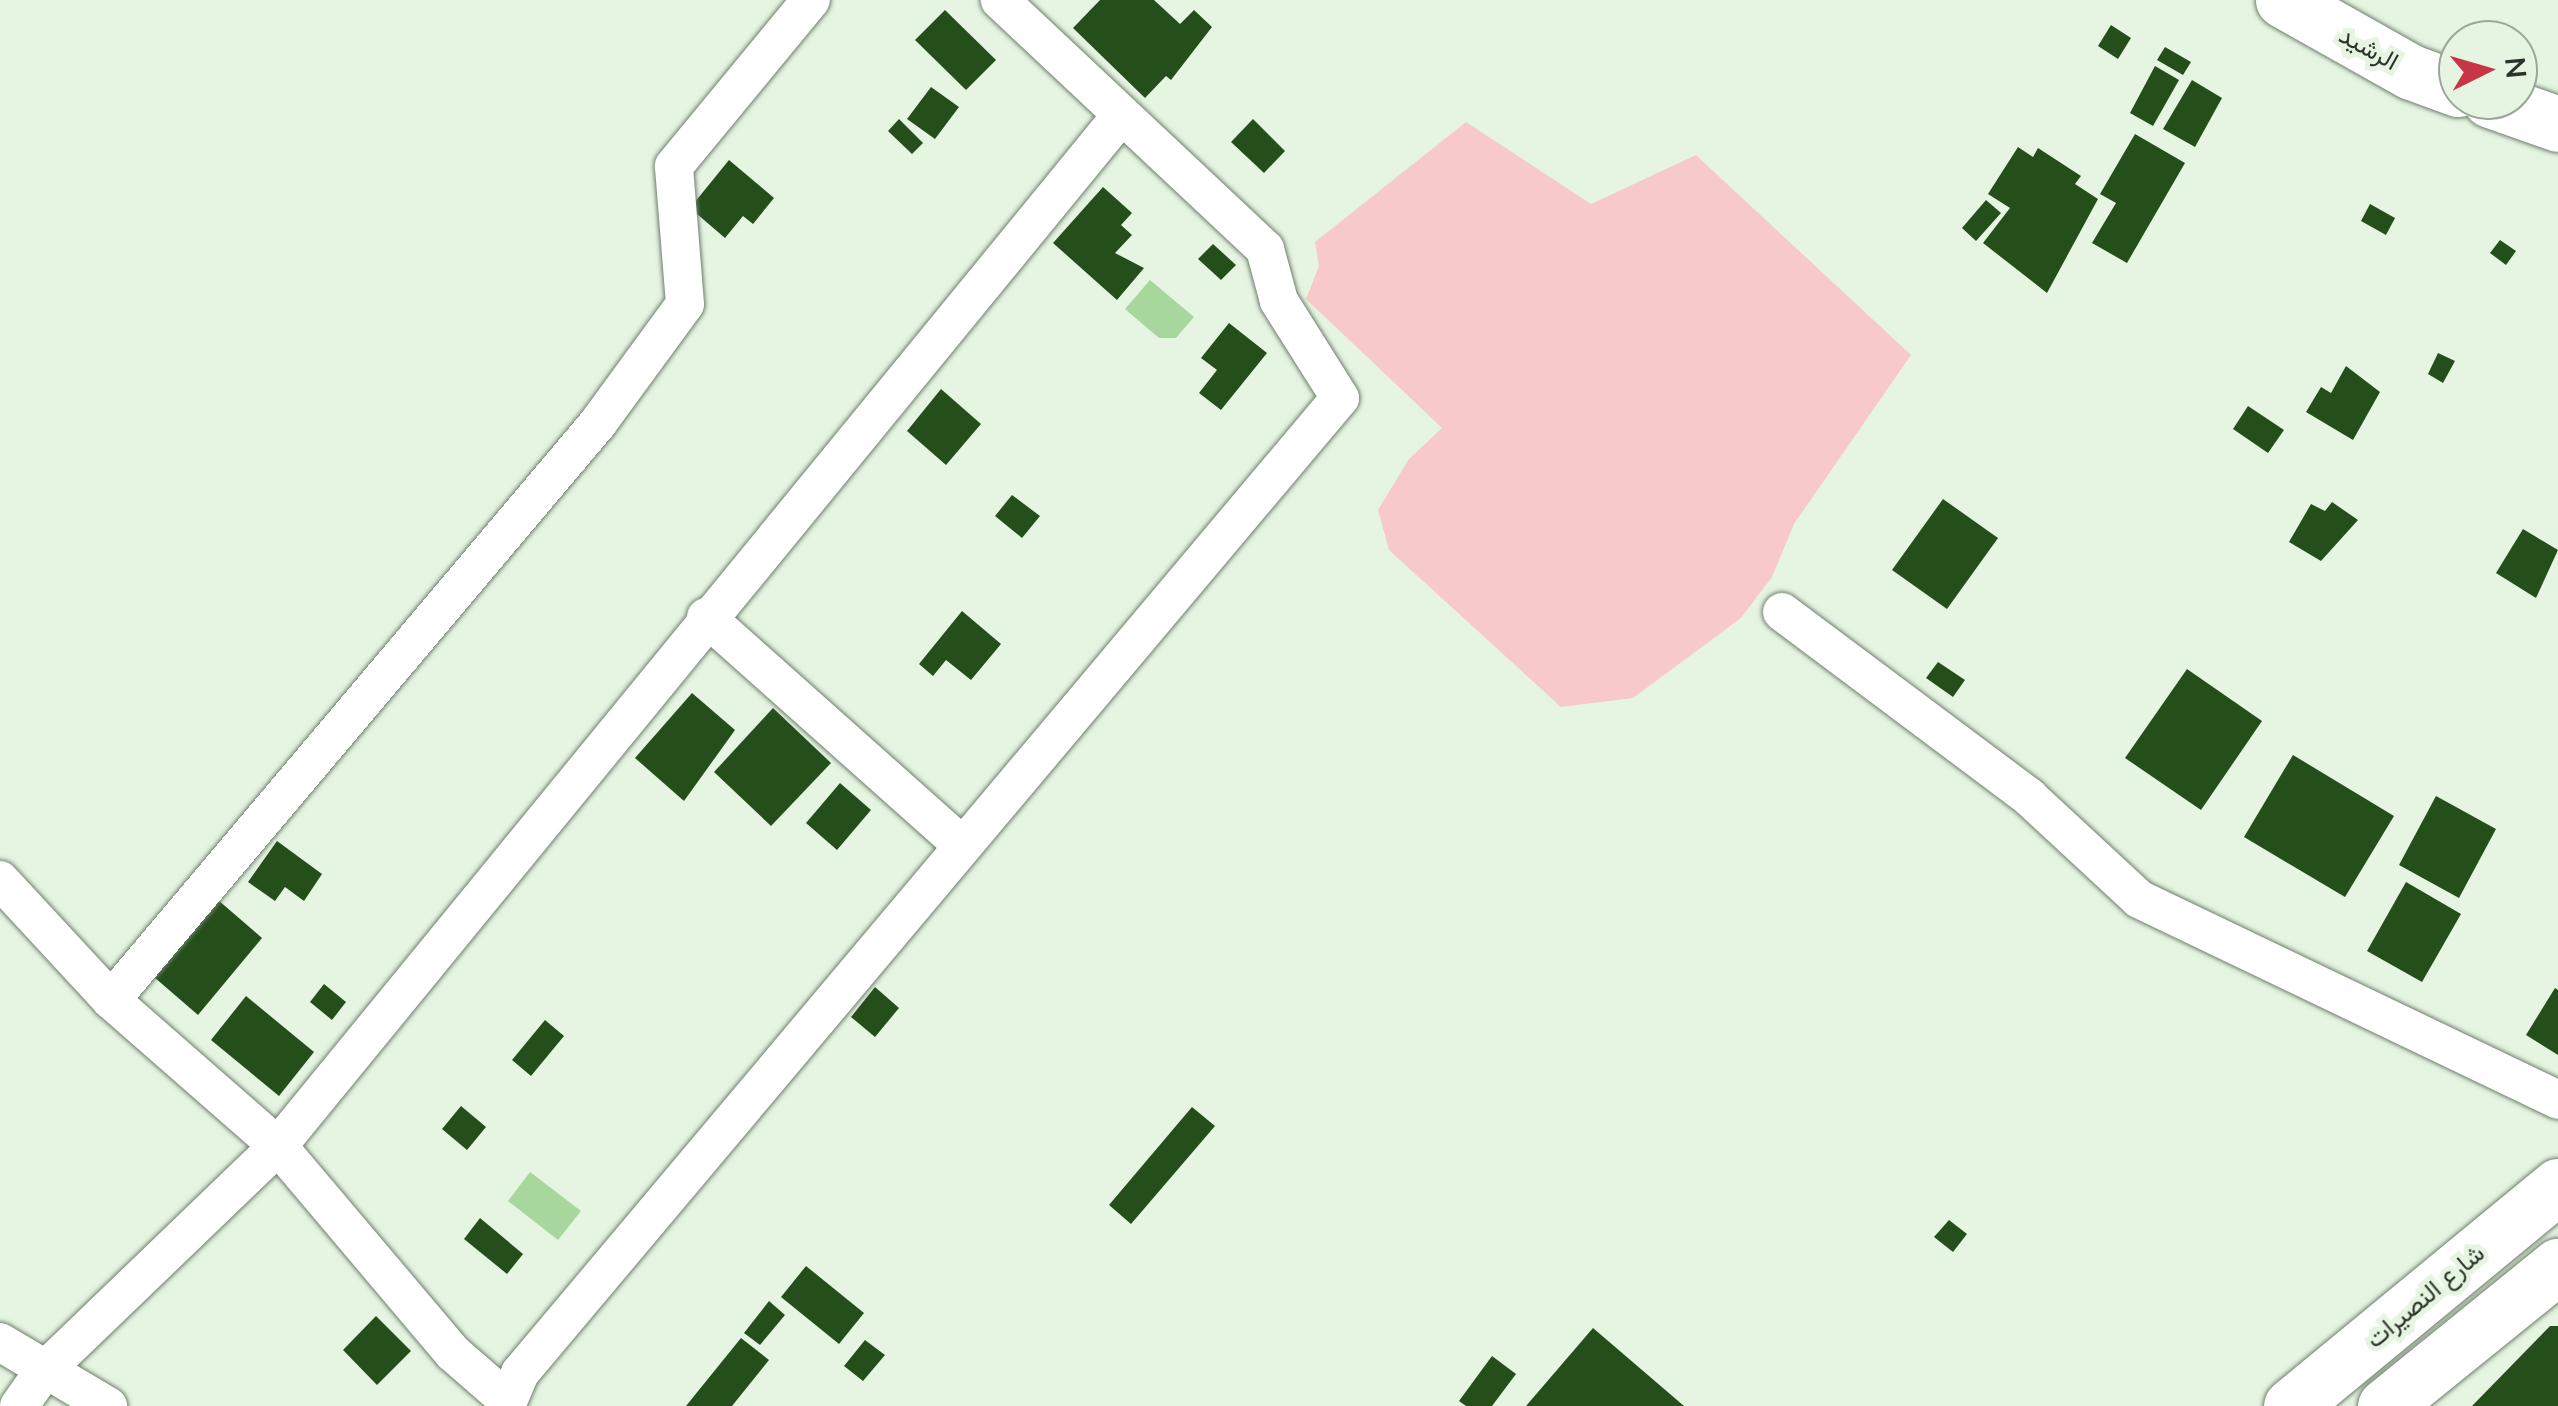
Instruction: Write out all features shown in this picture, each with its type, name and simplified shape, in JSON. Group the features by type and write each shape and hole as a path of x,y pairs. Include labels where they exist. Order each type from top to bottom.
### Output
{"main road":[{"name":"الرشيد","path":"2283,0 2411,72 2438,82"},
{"name":"شارع النصيرات","path":"2291,1406 2558,1186"},
{"path":"2385,1406 2558,1266"}],"street":[{"path":"111,1000 598,423 685,304 674,166 812,0"},
{"path":"0,880 111,1000 278,1146 452,1353 506,1402 962,846 1340,398 1279,301 1264,249 1000,0"},
{"path":"19,1406 43,1372 278,1146 706,617 1120,117"},
{"path":"1782,612 2029,797 2139,898 2558,1100"},
{"path":"706,617 962,846"},
{"path":"0,1342 43,1372 108,1406"}],"shaded area":[{"path":"1466,122 1591,204 1696,155 1911,355 1794,524 1772,577 1741,618 1633,698 1561,707 1389,550 1378,510 1409,459 1442,428 1306,299 1319,266 1315,242"},
{"path":"1150,280 1194,317 1176,338 1159,338 1125,309"},
{"path":"530,1172 581,1211 558,1240 508,1201"}],"building":[{"path":"1100,0 1154,0 1180,24 1194,10 1212,27 1171,80 1166,76 1145,98 1073,28"},
{"path":"945,10 996,60 966,90 915,40"},
{"path":"2111,25 2131,38 2118,59 2098,46"},
{"path":"2165,47 2191,62 2183,75 2157,60"},
{"path":"2155,66 2179,80 2153,126 2130,113"},
{"path":"2192,80 2222,98 2195,147 2163,129"},
{"path":"931,87 959,107 935,139 907,119"},
{"path":"899,119 923,143 912,154 888,131"},
{"path":"1253,119 1285,151 1264,173 1231,142"},
{"path":"2135,134 2185,163 2127,263 2092,243 2116,203 2100,194"},
{"path":"2018,147 2033,157 2038,148 2081,176 2075,184 2098,199 2047,293 1983,243 2010,208 1988,194"},
{"path":"729,160 774,198 753,224 743,216 725,238 690,208"},
{"path":"1103,187 1132,213 1121,225 1132,235 1115,253 1144,268 1117,300 1053,243"},
{"path":"1986,200 2001,213 1976,241 1962,228"},
{"path":"2370,204 2395,218 2386,235 2361,221"},
{"path":"2500,240 2516,251 2506,265 2490,253"},
{"path":"1213,244 1236,265 1221,280 1198,259"},
{"path":"1229,323 1267,353 1221,410 1199,393 1217,370 1201,358"},
{"path":"2438,353 2455,361 2443,383 2428,374"},
{"path":"2346,366 2380,392 2353,440 2306,412 2321,387 2331,393"},
{"path":"941,389 981,424 946,465 907,431"},
{"path":"2248,406 2284,430 2268,453 2233,429"},
{"path":"1012,495 1040,516 1022,538 995,516"},
{"path":"1943,499 1998,538 1947,609 1892,570"},
{"path":"2332,502 2358,520 2321,561 2289,542 2311,504 2325,511"},
{"path":"2523,529 2558,550 2536,598 2496,573"},
{"path":"962,611 1001,644 971,680 946,660 933,676 919,664"},
{"path":"1938,662 1965,680 1953,697 1926,678"},
{"path":"2187,669 2262,721 2201,810 2125,758"},
{"path":"692,693 735,730 684,801 635,758"},
{"path":"773,708 831,763 771,826 714,772"},
{"path":"2293,755 2394,816 2345,897 2244,837"},
{"path":"840,783 871,810 837,850 806,823"},
{"path":"2436,796 2496,829 2459,898 2399,865"},
{"path":"277,841 322,874 304,901 285,887 275,901 248,882"},
{"path":"2406,882 2461,914 2422,982 2367,951"},
{"path":"218,900 262,938 198,1015 154,977"},
{"path":"324,984 346,1002 332,1020 310,1002"},
{"path":"875,987 899,1008 875,1037 851,1017"},
{"path":"2555,988 2558,990 2558,1055 2526,1035"},
{"path":"246,996 314,1052 279,1096 211,1040"},
{"path":"545,1020 564,1036 531,1076 512,1060"},
{"path":"461,1106 486,1127 467,1150 442,1129"},
{"path":"1192,1107 1215,1126 1131,1224 1109,1205"},
{"path":"480,1218 523,1254 507,1274 464,1239"},
{"path":"1949,1220 1967,1234 1953,1252 1934,1237"},
{"path":"806,1266 864,1313 839,1344 781,1297"},
{"path":"769,1301 785,1315 760,1345 744,1333"},
{"path":"376,1316 411,1351 377,1385 343,1350"},
{"path":"2550,1326 2558,1326 2558,1406 2472,1406"},
{"path":"1593,1328 1684,1406 1526,1406"},
{"path":"741,1338 769,1360 732,1406 686,1406"},
{"path":"865,1340 885,1355 863,1381 844,1366"},
{"path":"1492,1356 1516,1374 1492,1406 1466,1406 1459,1401"}]}
